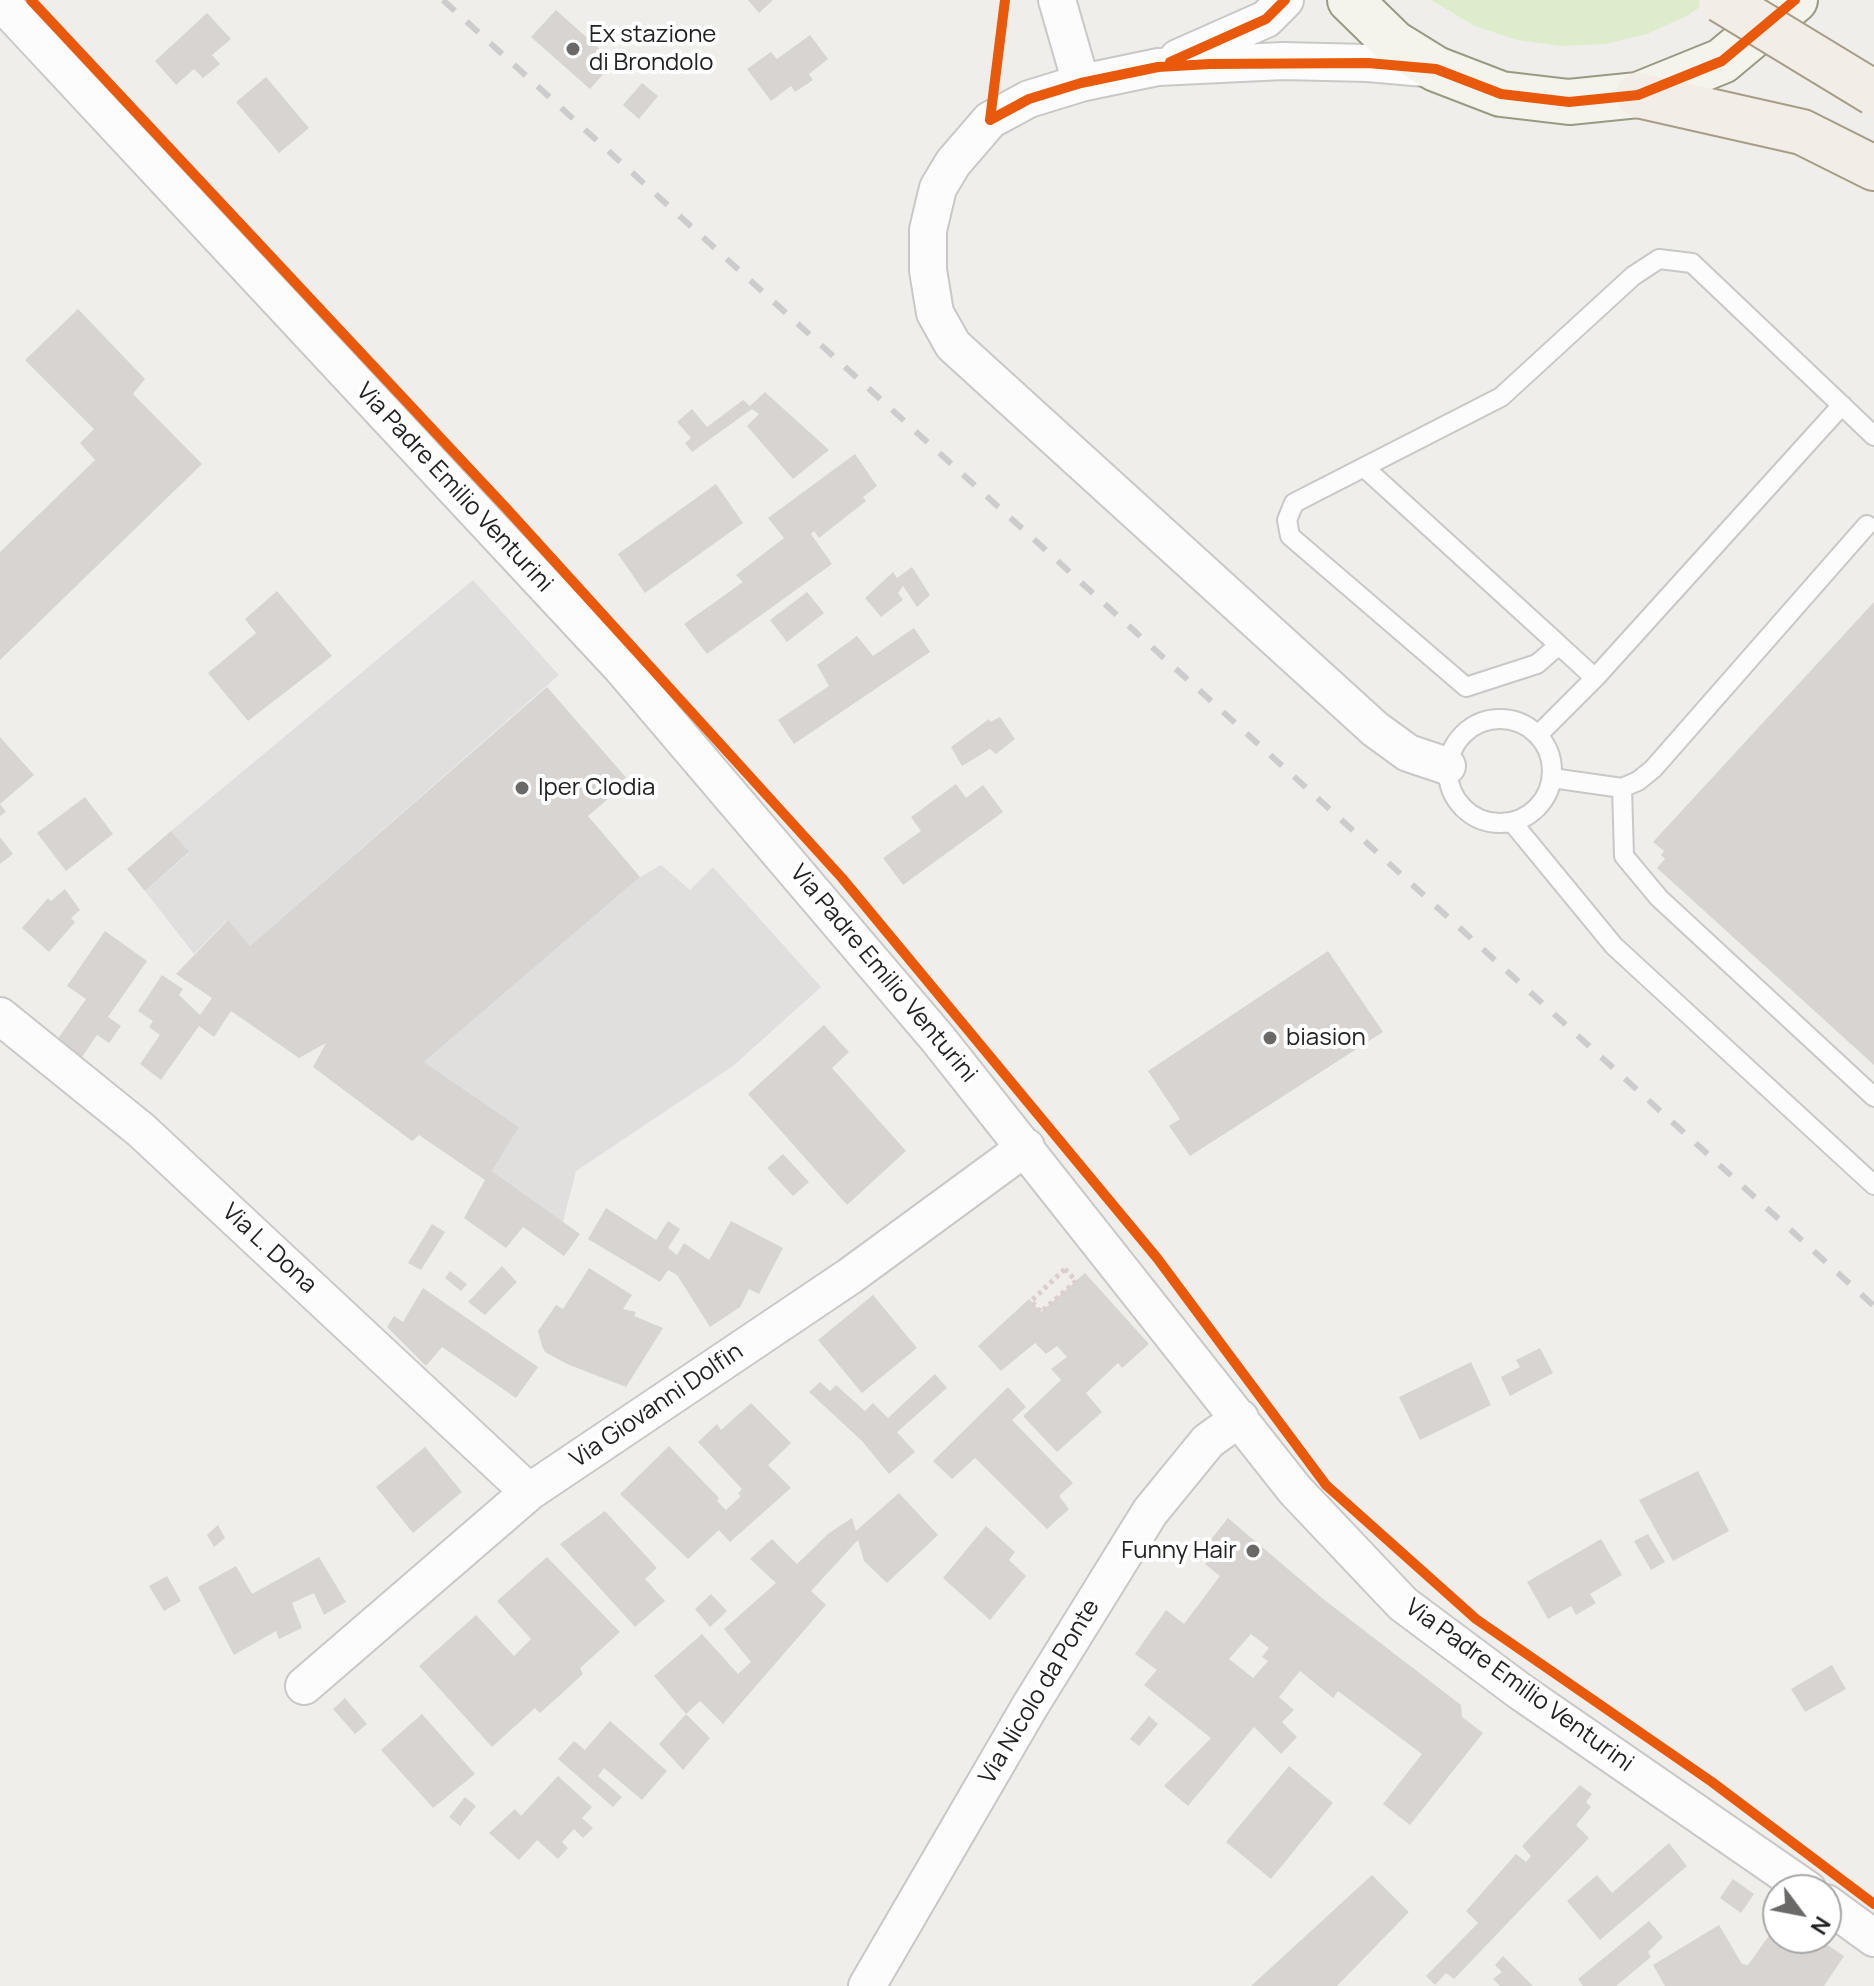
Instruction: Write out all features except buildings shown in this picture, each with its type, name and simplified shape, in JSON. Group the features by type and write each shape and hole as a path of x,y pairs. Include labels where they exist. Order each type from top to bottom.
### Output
{"main road":[{"path":"1350,0 1394,43 1436,69 1501,94 1569,102 1638,95 1722,61 1795,0"},
{"path":"1721,0 1874,93"},
{"path":"1638,95 1702,112 1791,128 1849,153 1874,168"}],"street":[{"path":"1057,0 1081,83"},
{"path":"1158,67 1266,19 1285,0"},
{"name":"Via Padre Emilio Venturini","path":"0,1 621,667 813,889 1026,1147 1295,1490 1403,1604 1521,1692 1785,1874"},
{"path":"1436,69 1368,63 1283,61 1158,67 1081,83 1029,99 990,120 953,163 938,188 928,230 928,270 935,313 953,345 1375,729 1408,753 1447,766"},
{"name":"Via L. Dona","path":"0,1016 141,1130 529,1492"},
{"name":"Via Giovanni Dolfin","path":"304,1686 529,1492 850,1276 1026,1147"},
{"name":"Via Nicolo da Ponte","path":"867,1986 1038,1692 1150,1512 1208,1441 1240,1418"},
{"path":"1842,1915 1874,1938"}],"lane":[{"path":"1559,645 1537,664 1466,687 1290,536 1287,520 1294,503 1366,469 1501,397 1633,276 1659,259 1692,263 1874,436"},
{"path":"1538,735 1595,678 1842,405"},
{"path":"1366,469 1595,678"},
{"path":"1552,778 1622,788 1653,769 1867,525"},
{"path":"1503,718 1515,720 1538,735 1551,758 1552,778 1536,809 1512,822 1491,823 1463,809 1450,789 1447,766 1457,740 1481,722 1503,718"},
{"path":"1622,788 1624,856 1632,866 1659,898 1874,1097"},
{"path":"1512,822 1614,946 1874,1185"}],"path":[{"path":"1065,1269 1076,1281 1041,1312 1031,1301 1065,1269"}],"green space":[{"path":"1431,0 1710,0 1687,16 1647,34 1605,44 1561,46 1517,40 1475,26"}],"shaded area":[{"path":"473,580 559,675 250,946 227,920 194,954 145,891 189,853 171,831"},
{"path":"661,865 690,890 713,867 821,987 733,1066 576,1171 563,1222 492,1171 519,1127 424,1062 640,877"}],"railway":[{"path":"443,0 1874,1306"}],"cycle path":[{"path":"31,0 507,509 842,878 1157,1258 1326,1485 1476,1619 1712,1782 1874,1904"},
{"path":"990,120 1005,0"},
{"path":"1170,62 1266,19 1285,0"},
{"path":"990,120 1029,99 1081,83 1158,67 1210,64 1368,63 1436,69 1501,94 1569,102 1638,95 1722,61 1795,0"}],"place":[{"name":"Ex stazione di Brondolo","path":"573,49"},
{"name":"Iper Clodia","path":"522,788"},
{"name":"biasion","path":"1270,1038"},
{"name":"Funny Hair","path":"1253,1551"}]}
